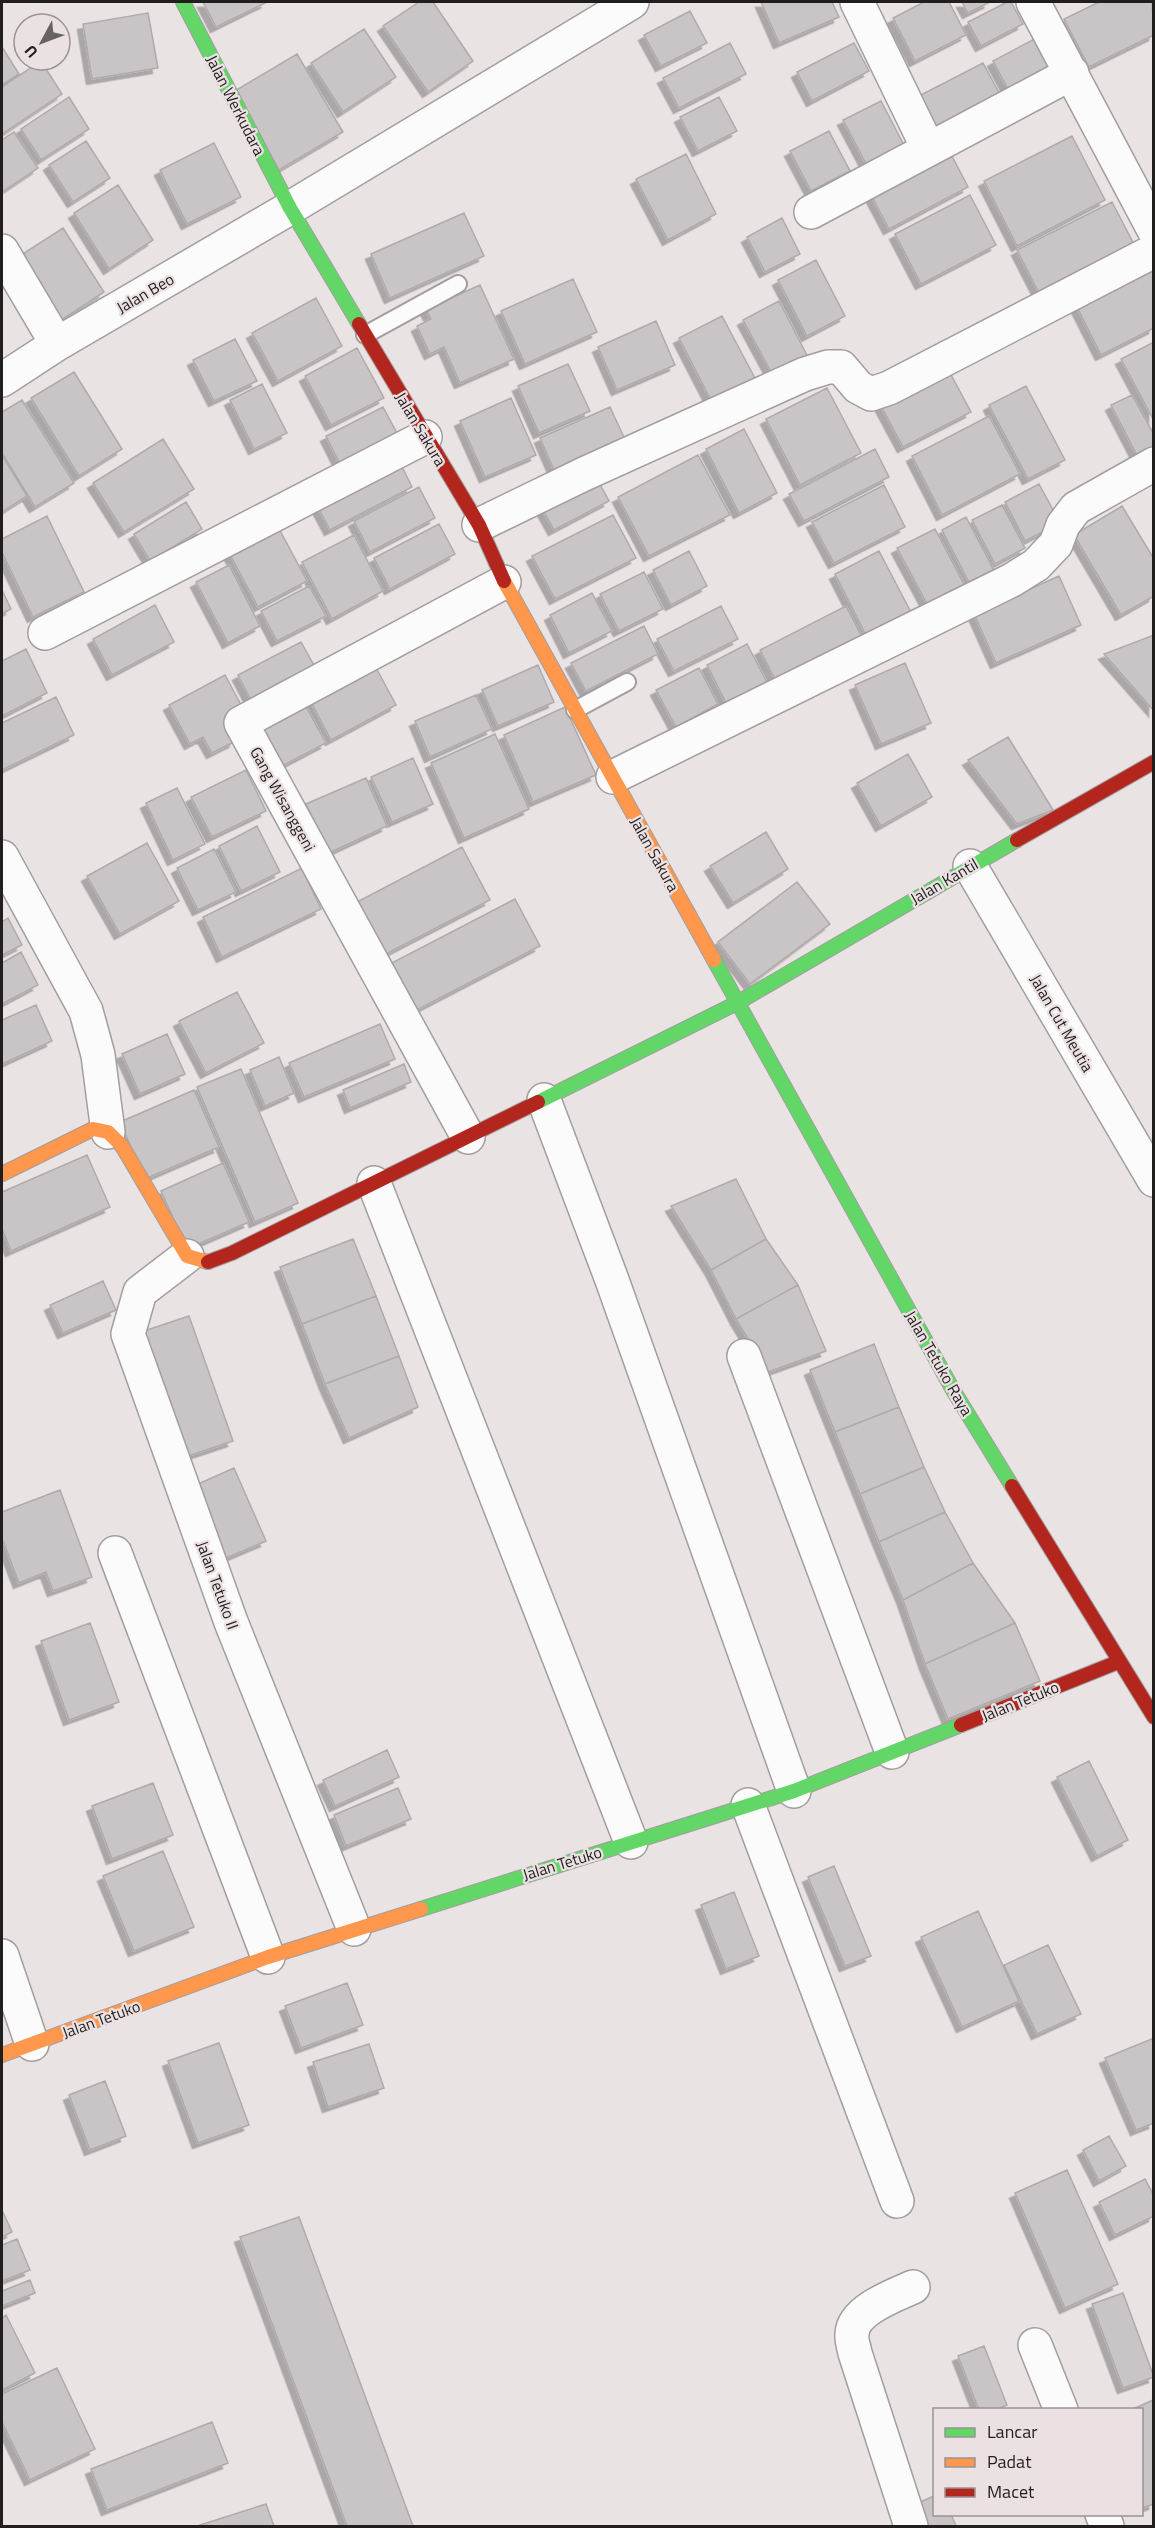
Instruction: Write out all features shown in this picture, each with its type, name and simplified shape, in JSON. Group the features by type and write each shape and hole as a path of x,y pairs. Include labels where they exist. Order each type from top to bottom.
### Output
{"street":[{"name":"Jalan Werkudara","path":"183,2 290,208"},
{"path":"290,208 595,10 632,2"},
{"path":"857,2 928,148"},
{"path":"1033,2 1154,230"},
{"path":"811,212 928,148 1072,74"},
{"name":"Jalan Sakura","path":"290,208 424,437 479,525 504,582 737,1003"},
{"name":"Jalan Beo","path":"2,381 57,344 290,208"},
{"path":"479,525 584,474 805,374 828,367 841,368 858,387 871,394 889,388 1154,250"},
{"path":"2,251 57,344"},
{"path":"45,633 424,437"},
{"path":"613,777 1011,580 1036,565 1056,544 1063,525 1076,508 1154,464"},
{"name":"Gang Wisanggeni","path":"468,1137 241,723 504,582"},
{"name":"Jalan Kantil","path":"187,1256 207,1262 232,1253 737,1003 970,866 1151,771"},
{"path":"2,857 86,1011 98,1055 108,1132"},
{"name":"Jalan Cut Meutia","path":"970,866 1154,1180"},
{"name":"Jalan Tetuko Raya","path":"737,1003 947,1379 1118,1662 1154,1717"},
{"path":"544,1100 616,1291 794,1791"},
{"path":"2,1174 93,1129 108,1132 122,1146 187,1256"},
{"path":"374,1183 631,1842"},
{"name":"Jalan Tetuko II","path":"187,1256 140,1292 128,1334 231,1622 354,1929"},
{"path":"744,1356 892,1752"},
{"path":"114,1553 268,1956"},
{"name":"Jalan Tetuko","path":"2,2055 268,1956 794,1791 1118,1662"},
{"path":"748,1805 897,2201"},
{"path":"2,1956 32,2044"},
{"path":"911,2526 877,2425 851,2333 860,2316 881,2302 913,2287"},
{"path":"1035,2345 1061,2408"}],"lane":[{"path":"365,335 458,284"},
{"path":"575,710 627,681"}],"building":[{"path":"203,2 267,2 216,27"},
{"path":"419,2 433,2 473,61 428,92 383,26"},
{"path":"761,2 832,2 839,17 779,43"},
{"path":"924,2 949,2 966,35 915,61 893,18"},
{"path":"962,2 990,2 968,13"},
{"path":"1011,2 1023,24 981,46 968,22"},
{"path":"1099,2 1152,2 1154,35 1089,67 1064,19"},
{"path":"690,11 707,43 661,66 644,35"},
{"path":"148,13 158,68 92,79 83,24"},
{"path":"364,29 396,77 343,112 311,63"},
{"path":"1040,36 1057,68 1010,93 993,61"},
{"path":"730,43 746,74 679,108 663,78"},
{"path":"854,43 869,71 812,101 797,72"},
{"path":"2,47 12,63 12,72 19,74 2,85"},
{"path":"297,54 343,132 279,170 233,92"},
{"path":"983,63 1004,102 932,139 911,100"},
{"path":"24,72 48,72 62,94 2,134 2,87"},
{"path":"69,97 89,129 41,160 21,129"},
{"path":"719,97 737,131 698,151 680,117"},
{"path":"881,101 907,151 870,171 843,120"},
{"path":"829,131 850,171 811,191 790,151"},
{"path":"14,132 38,168 2,192 2,140"},
{"path":"1072,136 1105,200 1017,246 984,181"},
{"path":"86,141 110,178 73,202 49,165"},
{"path":"214,143 241,197 187,224 160,170"},
{"path":"686,154 716,214 668,240 636,179"},
{"path":"952,156 968,187 889,229 872,197"},
{"path":"118,185 153,240 109,269 74,213"},
{"path":"970,195 996,245 921,284 895,234"},
{"path":"1112,202 1138,252 1043,301 1017,250"},
{"path":"464,213 484,256 390,298 371,254"},
{"path":"782,218 800,254 765,272 747,237"},
{"path":"63,228 104,292 57,323 15,259"},
{"path":"816,260 845,316 807,336 778,280"},
{"path":"1154,267 1154,328 1101,355 1075,303"},
{"path":"573,279 597,332 525,364 501,311"},
{"path":"480,285 514,359 460,383 444,347 430,354 417,326 431,319 426,309"},
{"path":"316,298 342,346 278,381 252,333"},
{"path":"779,301 812,365 777,383 743,320"},
{"path":"722,316 758,384 714,406 679,338"},
{"path":"656,321 675,365 617,390 598,347"},
{"path":"235,339 257,381 214,401 193,360"},
{"path":"1154,342 1154,421 1121,359"},
{"path":"357,348 384,398 331,425 305,376"},
{"path":"568,364 590,411 539,433 518,386"},
{"path":"949,371 971,412 903,447 881,406"},
{"path":"74,372 122,449 79,476 31,398"},
{"path":"262,384 287,433 254,449 230,400"},
{"path":"1026,386 1065,460 1028,479 989,405"},
{"path":"827,388 861,453 800,485 766,419"},
{"path":"1132,395 1154,435 1154,451 1139,459 1111,405"},
{"path":"511,398 536,455 485,477 460,421"},
{"path":"22,400 74,483 35,507 2,453 2,412"},
{"path":"383,407 398,435 340,464 326,436"},
{"path":"610,407 628,446 557,477 540,438"},
{"path":"989,416 1020,474 942,515 912,456"},
{"path":"744,429 777,493 739,513 706,449"},
{"path":"163,439 194,489 124,532 93,483"},
{"path":"875,449 889,477 804,521 789,494"},
{"path":"2,455 27,496 2,512"},
{"path":"698,455 730,515 649,556 618,497"},
{"path":"397,457 412,487 330,530 314,500"},
{"path":"595,475 609,501 554,530 539,503"},
{"path":"1039,484 1060,523 1025,541 1005,502"},
{"path":"884,485 905,527 834,563 812,522"},
{"path":"419,487 435,518 370,552 354,521"},
{"path":"186,502 202,529 150,561 134,534"},
{"path":"1002,505 1025,548 995,564 972,520"},
{"path":"1122,506 1154,559 1154,596 1121,615 1074,535"},
{"path":"613,515 636,558 555,599 532,556"},
{"path":"47,516 84,592 33,617 2,552 2,539"},
{"path":"966,517 998,578 973,590 942,530"},
{"path":"276,523 307,581 258,607 227,549"},
{"path":"439,524 455,554 390,589 374,558"},
{"path":"935,529 969,594 932,613 897,548"},
{"path":"354,535 383,591 332,619 302,562"},
{"path":"689,551 707,586 671,605 653,570"},
{"path":"879,551 915,620 870,643 835,574"},
{"path":"229,565 260,626 228,643 196,582"},
{"path":"644,572 663,609 619,631 600,594"},
{"path":"1059,576 1081,625 996,663 974,614"},
{"path":"309,586 326,616 277,641 261,611"},
{"path":"2,590 11,609 2,614"},
{"path":"592,593 612,631 569,653 550,615"},
{"path":"155,605 174,642 112,675 93,639"},
{"path":"721,606 738,639 674,671 657,639"},
{"path":"846,606 865,643 779,687 760,650"},
{"path":"644,626 658,654 586,691 571,663"},
{"path":"1154,635 1154,711 1104,654"},
{"path":"301,642 320,676 256,710 238,675"},
{"path":"747,644 770,688 729,709 707,665"},
{"path":"26,649 47,693 2,716 2,661"},
{"path":"905,663 931,723 881,744 855,685"},
{"path":"538,665 554,702 498,726 482,690"},
{"path":"375,666 396,705 331,740 310,700"},
{"path":"699,668 718,704 676,727 656,690"},
{"path":"225,675 246,714 234,742 212,753 203,737 190,744 169,705"},
{"path":"476,695 492,729 430,757 415,721"},
{"path":"56,697 74,735 2,770 2,723"},
{"path":"304,703 326,743 280,767 259,727"},
{"path":"565,707 596,775 533,802 504,735"},
{"path":"495,734 529,809 464,838 431,763"},
{"path":"1008,737 1053,810 1017,824 968,760"},
{"path":"908,754 932,797 881,826 857,783"},
{"path":"413,758 433,804 392,822 371,777"},
{"path":"246,770 266,811 212,837 191,797"},
{"path":"366,778 387,826 329,853 306,804"},
{"path":"177,788 205,844 173,860 146,803"},
{"path":"257,826 280,872 241,891 219,846"},
{"path":"766,832 788,869 733,903 710,866"},
{"path":"147,843 179,901 120,934 87,876"},
{"path":"462,847 490,900 384,955 357,902"},
{"path":"214,849 236,892 198,910 177,868"},
{"path":"302,868 321,909 222,957 203,917"},
{"path":"797,882 830,924 750,984 718,942"},
{"path":"515,899 540,946 411,1013 386,966"},
{"path":"8,918 22,945 2,955 2,922"},
{"path":"21,952 38,985 2,1004 2,963"},
{"path":"237,992 264,1043 206,1073 179,1021"},
{"path":"36,1005 52,1041 2,1064 2,1020"},
{"path":"380,1024 395,1059 304,1097 289,1063"},
{"path":"167,1034 185,1074 140,1094 122,1054"},
{"path":"279,1057 294,1093 265,1106 250,1070"},
{"path":"404,1064 411,1082 350,1108 343,1090"},
{"path":"241,1069 298,1203 255,1222 197,1087"},
{"path":"194,1090 219,1147 145,1179 120,1122"},
{"path":"87,1155 110,1207 11,1251 2,1229 2,1192"},
{"path":"223,1163 249,1222 187,1249 161,1191"},
{"path":"736,1179 766,1239 711,1270 671,1206"},
{"path":"353,1239 376,1296 302,1324 280,1267"},
{"path":"766,1239 798,1285 736,1319 711,1270"},
{"path":"103,1281 116,1310 63,1333 50,1305"},
{"path":"798,1285 826,1351 768,1372 736,1319"},
{"path":"376,1296 399,1356 325,1384 302,1324"},
{"path":"189,1316 233,1441 182,1458 138,1333"},
{"path":"874,1344 899,1407 835,1432 810,1370"},
{"path":"399,1356 418,1407 349,1438 325,1384"},
{"path":"899,1407 924,1467 860,1494 835,1432"},
{"path":"924,1467 945,1512 879,1542 860,1494"},
{"path":"234,1468 266,1541 219,1561 187,1489"},
{"path":"60,1490 92,1577 53,1591 46,1572 19,1583 2,1538 2,1512"},
{"path":"945,1512 973,1563 903,1600 879,1542"},
{"path":"973,1563 1015,1623 925,1664 903,1600"},
{"path":"90,1623 119,1702 69,1720 41,1641"},
{"path":"1015,1623 1040,1681 948,1719 925,1664"},
{"path":"387,1750 399,1777 335,1806 323,1780"},
{"path":"1089,1761 1128,1840 1097,1856 1057,1777"},
{"path":"153,1783 173,1835 112,1859 92,1806"},
{"path":"398,1788 411,1819 346,1846 334,1815"},
{"path":"163,1851 194,1927 134,1951 103,1876"},
{"path":"834,1866 871,1956 845,1966 808,1877"},
{"path":"734,1892 759,1956 726,1969 701,1905"},
{"path":"978,1911 1019,2001 962,2027 921,1937"},
{"path":"1048,1945 1081,2014 1037,2034 1004,1965"},
{"path":"347,1983 363,2025 301,2048 285,2006"},
{"path":"1154,2038 1154,2123 1136,2130 1105,2058"},
{"path":"219,2043 249,2125 198,2143 168,2061"},
{"path":"369,2044 384,2088 328,2107 313,2062"},
{"path":"105,2081 126,2136 90,2150 69,2095"},
{"path":"1109,2136 1126,2166 1099,2181 1083,2150"},
{"path":"1067,2170 1118,2284 1065,2308 1015,2193"},
{"path":"1145,2179 1154,2196 1154,2216 1115,2235 1099,2202"},
{"path":"2,2210 12,2232 2,2237"},
{"path":"299,2217 413,2526 347,2526 240,2237"},
{"path":"17,2239 30,2270 2,2281 2,2245"},
{"path":"30,2280 35,2293 2,2306 2,2291"},
{"path":"1123,2293 1154,2377 1123,2388 1092,2304"},
{"path":"6,2315 35,2373 2,2390 2,2318"},
{"path":"984,2346 1007,2405 1000,2408 978,2408 958,2356"},
{"path":"57,2368 95,2449 30,2480 2,2422 2,2394"},
{"path":"1153,2400 1154,2504 1143,2508 1143,2408 1135,2408"},
{"path":"212,2422 228,2463 107,2510 91,2469"},
{"path":"933,2496 933,2516 952,2516 956,2526 920,2526 911,2506"},
{"path":"266,2504 274,2526 197,2526"}],"traffic: fast":[{"path":"183,2 290,208 359,324"},
{"path":"538,1102 737,1003 1017,840"},
{"path":"714,960 953,1390 1012,1486"},
{"path":"421,1909 794,1791 961,1725"}],"traffic: slow":[{"path":"504,581 714,960"},
{"path":"2,1174 93,1129 108,1132 122,1146 187,1256 208,1262"},
{"path":"2,2055 268,1957 421,1909"}],"traffic: jam":[{"path":"359,324 479,525 504,581"},
{"path":"1017,840 1154,762"},
{"path":"208,1262 232,1253 538,1102"},
{"path":"1012,1486 1154,1717"},
{"path":"961,1725 1118,1662"}]}
